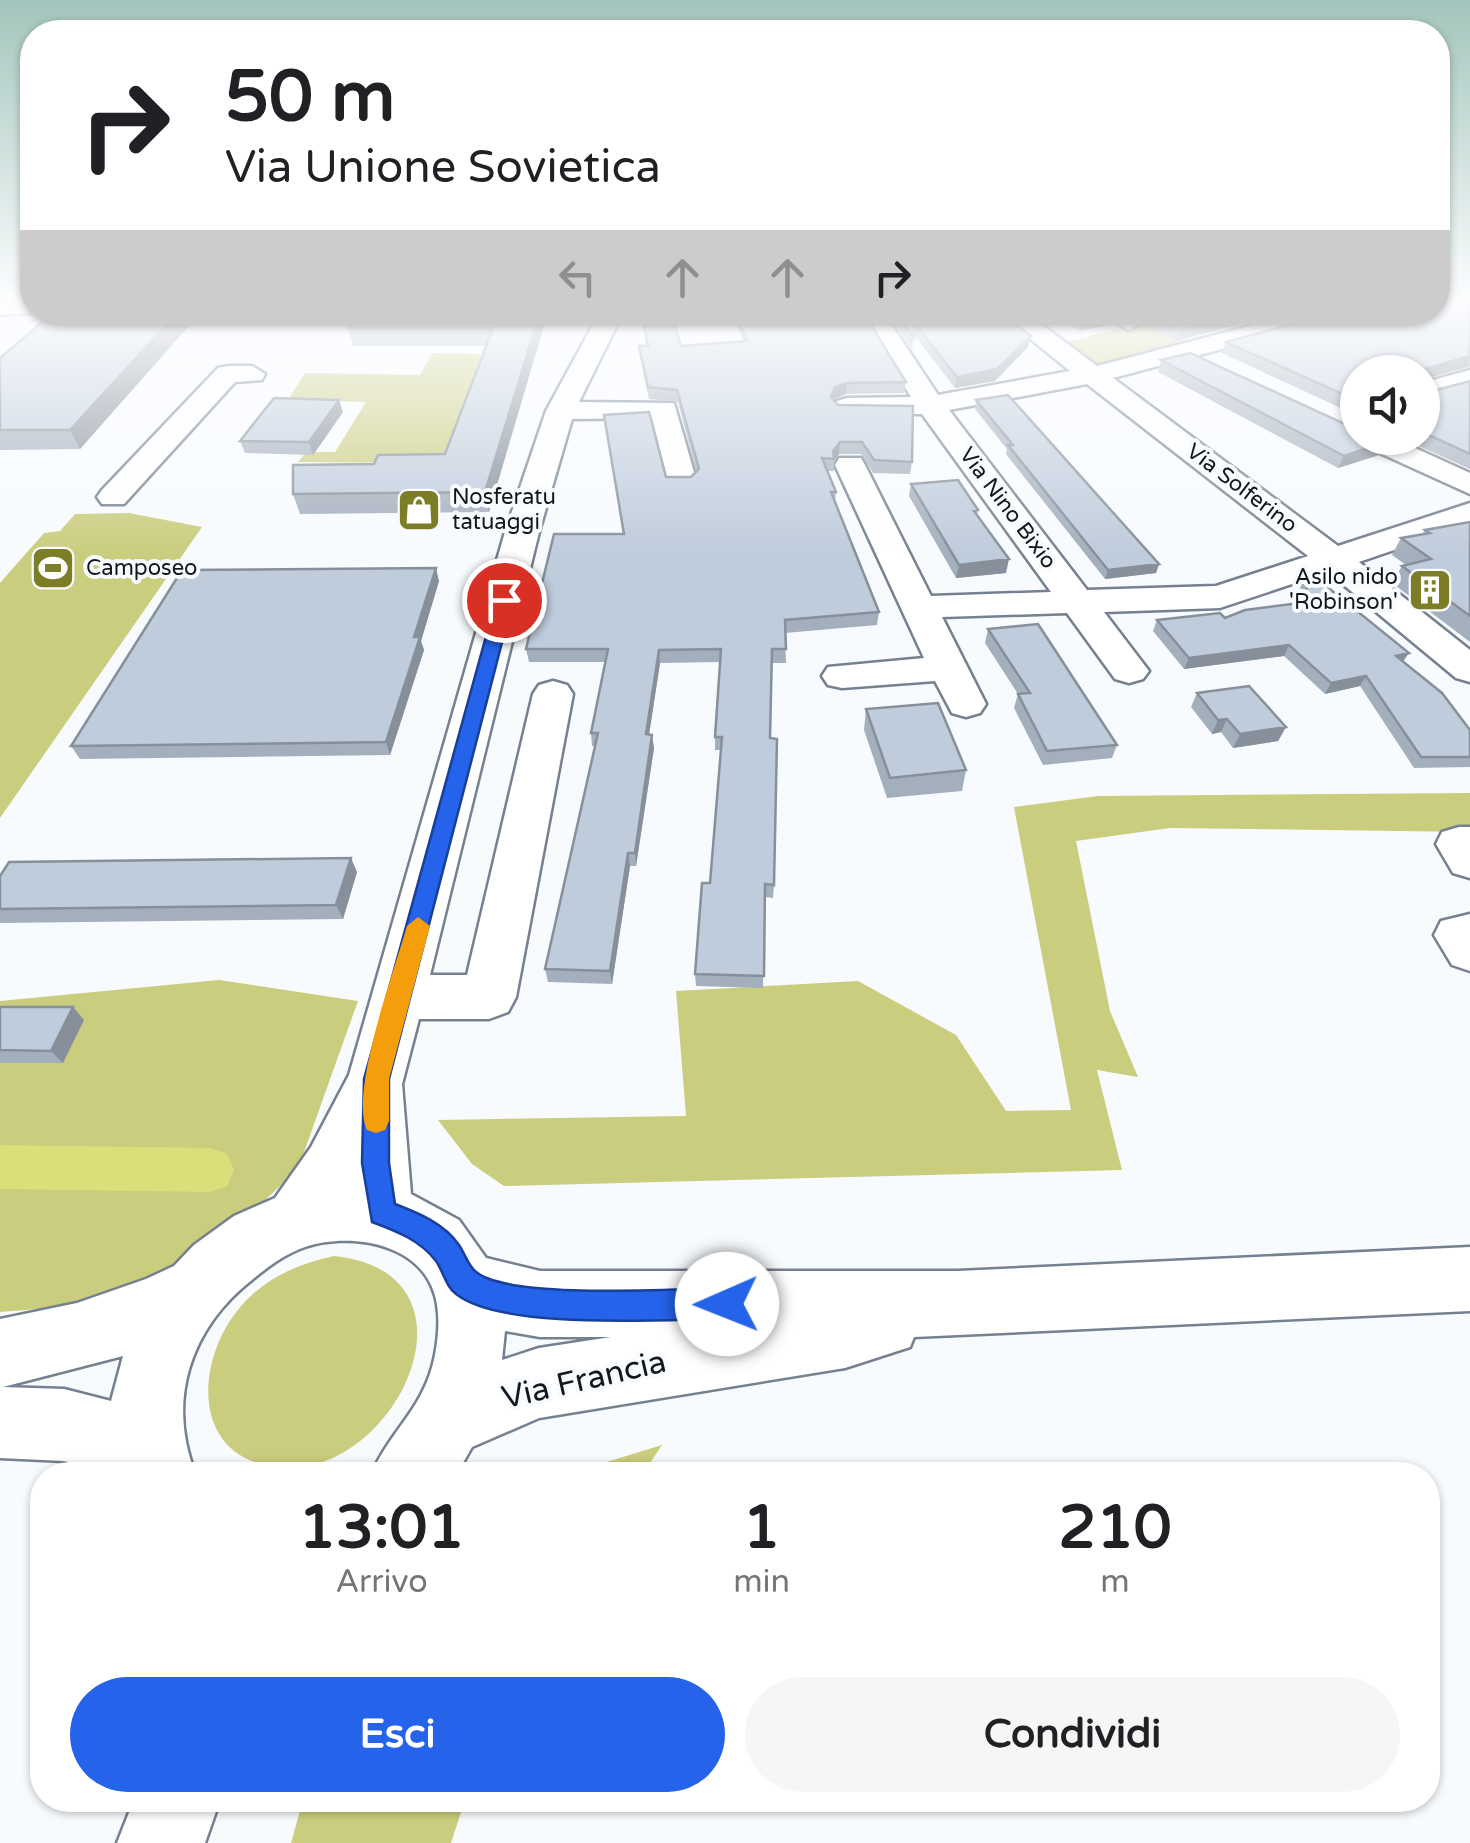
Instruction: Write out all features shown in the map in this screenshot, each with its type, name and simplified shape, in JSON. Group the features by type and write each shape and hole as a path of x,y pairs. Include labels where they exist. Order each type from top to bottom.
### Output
{"street":[{"path":"113,497 220,383"},
{"path":"298,1218 332,1166 376,1079 522,532 560,410 574,383"},
{"name":"Via Nino Bixio","path":"916,383 1129,671"},
{"path":"847,407 930,405 1050,383"},
{"name":"Via Solferino","path":"1104,383 1336,560 1470,670"},
{"path":"560,410 664,409 680,480"},
{"path":"1407,455 1470,485"},
{"path":"850,465 966,704"},
{"path":"1080,602 1220,597 1470,513"},
{"name":"Via Nino Bixio","path":"918,606 1080,602"},
{"path":"842,676 948,668"},
{"path":"398,997 489,997 553,694"},
{"path":"452,800 528,801"},
{"path":"1470,844 1459,844 1470,861"},
{"path":"1470,934 1459,934 1470,951"},
{"path":"376,1079 376,1163 382,1212"},
{"name":"Via Francia","path":"0,1422 64,1425 153,1460 147,1392 164,1338 195,1290 249,1242 298,1218 341,1210 382,1212 417,1226 446,1250 465,1283 473,1324 468,1372 429,1448"},
{"name":"Via Francia","path":"465,1283 504,1298 540,1304 958,1304 1470,1279"},
{"name":"Via Francia","path":"0,1352 82,1338 139,1318 195,1290"},
{"name":"Via Francia","path":"429,1448 494,1398 539,1383 844,1334 958,1304"}],"green space":[{"path":"299,383 471,383 444,463 298,462 306,452 335,452 366,402 288,400"},
{"path":"129,513 202,527 0,818 0,583 44,533 60,531 75,514"},
{"path":"1470,793 1470,832 1170,828 1076,841 1110,1011 1138,1077 1097,1070 1122,1170 504,1186 472,1164 438,1120 686,1116 676,991 858,981 956,1035 1006,1111 1071,1110 1014,807 1098,796"},
{"path":"219,980 358,1001 298,1169 261,1204 161,1273 91,1305 0,1312 0,1001"},
{"path":"334,1256 383,1271 410,1300 417,1338 407,1379 384,1417 350,1448 318,1462 256,1462 239,1455 222,1439 212,1419 208,1396 210,1372 227,1325 242,1305 273,1279"},
{"path":"662,1445 651,1462 606,1462"},
{"path":"300,1812 461,1812 451,1843 291,1843"}],"building":[{"path":"0,383 113,383 70,430 0,430"},
{"path":"472,383 518,383 485,492 293,494 293,465 374,464 378,455 445,454"},
{"path":"647,383 847,383 835,387 831,397 838,405 913,406 912,462 874,460 862,442 840,442 833,451 834,459 822,458 836,492 831,492 879,612 785,620 786,649 772,649 770,738 777,739 774,885 765,884 764,976 695,974 702,883 710,883 722,737 715,737 721,649 659,650 646,734 652,735 635,853 628,853 610,971 545,969 598,733 591,733 608,649 526,649 554,534 624,534 604,415 649,412 666,477 691,477 699,469 677,390 648,387"},
{"path":"1205,383 1255,383 1340,422 1340,454"},
{"path":"1318,383 1340,383 1340,393"},
{"path":"1470,383 1470,454 1440,440 1440,389"},
{"path":"1008,395 1159,564 1108,570 976,400"},
{"path":"274,398 339,400 309,442 240,441"},
{"path":"958,480 978,510 974,511 1009,559 959,565 911,484"},
{"path":"1470,522 1470,616 1402,566 1431,559 1401,538"},
{"path":"436,568 414,637 420,637 386,742 71,746 182,570"},
{"path":"1310,573 1409,653 1396,656 1442,693 1470,730 1470,757 1421,757 1366,676 1331,683 1289,645 1189,658 1157,620 1220,613 1225,618 1245,610 1308,602 1305,575"},
{"path":"1038,624 1117,745 1047,751 1018,694 1030,693 988,629"},
{"path":"1249,686 1286,727 1240,734 1227,719 1218,720 1197,693"},
{"path":"938,703 966,770 890,778 866,709"},
{"path":"351,858 336,905 0,909 0,876 9,862"},
{"path":"0,1007 73,1007 51,1051 0,1050"}],"waterway":[{"path":"0,1167 210,1170"}],"slow traffic":[{"path":"376,1121 376,1079 418,926"}],"place":[{"name":"Nosferatu tatuaggi","path":"419,510"},
{"name":"Camposeo","path":"53,568"},
{"name":"Asilo nido 'Robinson'","path":"1430,590"}],"route":[{"path":"504,600 376,1079 376,1163 382,1212 417,1226 446,1250 465,1283 504,1298 540,1304 727,1304"}]}
